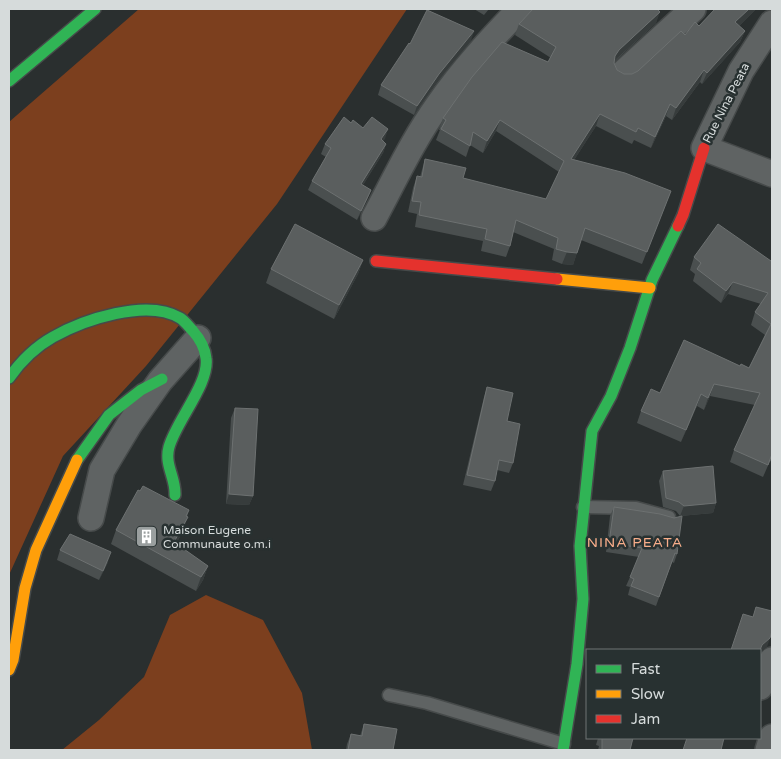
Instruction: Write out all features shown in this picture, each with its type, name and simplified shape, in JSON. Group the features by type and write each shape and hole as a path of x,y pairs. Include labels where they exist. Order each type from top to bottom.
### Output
{"street":[{"path":"9,81 95,9"},
{"path":"374,218 408,152 438,105 464,70 520,9"},
{"path":"624,72 692,9"},
{"name":"Rue Nina Peata","path":"772,23 741,71 704,148 772,174"},
{"path":"563,747 576,664 583,599 580,546 592,431 611,396 630,348 650,288 683,215 704,148"},
{"path":"376,261 650,288"},
{"path":"9,378 17,366 53,336 84,322 138,310 161,312 178,317 188,325 198,338 204,347 207,358 206,373 174,435 167,456 167,466 175,481 175,495"},
{"path":"91,518 102,470 129,425 162,379 198,338"},
{"path":"9,670 13,660 25,588 36,550 73,466 109,415 141,390 162,379"},
{"path":"761,685 772,660"},
{"path":"768,750 772,737"}],"lane":[{"path":"583,508 636,508 673,519"},
{"path":"389,695 427,703 563,747"}],"shaded area":[{"path":"139,9 407,9 277,204 146,366 63,456 9,575 9,122"},
{"path":"206,595 263,620 302,693 312,750 62,750 99,720 144,677 170,615"}],"building":[{"path":"533,9 657,9 660,12 615,56 614,63 617,70 624,74 632,74 638,71 681,31 685,35 695,22 699,26 715,9 749,9 735,22 745,31 707,73 704,70 676,108 670,104 655,137 638,128 636,132 600,114 571,159 625,173 671,191 647,252 585,228 577,253 567,252 556,249 558,238 516,220 510,246 485,239 487,229 419,215 421,202 412,201 417,176 422,177 425,159 466,168 463,178 546,199 564,161 500,120 487,141 473,132 470,146 441,129 446,120 443,118 472,77 502,42 548,62 556,47 519,24"},
{"path":"427,10 474,31 439,74 417,106 381,85 410,44"},
{"path":"344,117 351,123 353,120 363,128 372,117 388,129 381,139 386,144 361,184 371,190 361,211 312,181 331,148 325,144"},
{"path":"295,224 363,260 339,305 271,269"},
{"path":"718,224 771,261 772,258 772,454 768,465 734,450 760,393 714,384 708,398 701,394 686,430 641,411 651,389 660,393 684,340 740,366 741,364 749,368 771,324 755,312 768,293 733,282 726,291 697,269 701,263 694,257"},
{"path":"487,387 513,393 507,421 520,424 513,463 499,460 495,481 467,475"},
{"path":"235,408 258,409 253,496 229,494"},
{"path":"713,466 716,503 684,506 679,502 666,498 663,471"},
{"path":"143,486 189,510 186,516 188,517 174,542 208,566 201,577 116,530 138,490 140,491"},
{"path":"614,507 674,518 682,516 677,554 675,553 659,597 631,586 634,579 630,577 642,548 609,543"},
{"path":"70,534 111,552 103,571 60,550"},
{"path":"756,607 772,611 770,638 760,649 731,649 743,614 753,617"},
{"path":"364,724 397,729 393,750 348,750 351,734 362,736"},
{"path":"602,739 633,739 630,750 602,750"},
{"path":"687,739 724,739 721,750 683,750"}],"traffic: fast":[{"path":"9,81 95,9"},
{"path":"563,750 577,664 583,599 580,546 592,431 611,396 630,348 652,280 678,226"},
{"path":"9,378 18,366 40,345 66,330 98,318 133,311 150,310 166,312 182,319 196,334 202,344 206,358 206,368 198,390 178,426 169,447 168,460 175,495"},
{"path":"77,460 109,415 141,390 162,379"}],"traffic: slow":[{"path":"557,279 650,288"},
{"path":"9,670 13,660 25,588 36,550 77,460"}],"traffic: jam":[{"path":"678,226 704,148"},
{"path":"376,261 557,279"}],"place":[{"name":"Maison Eugene Communaute o.m.i","path":"147,537"}],"district":[{"name":"NINA PEATA","path":"635,542"}]}
